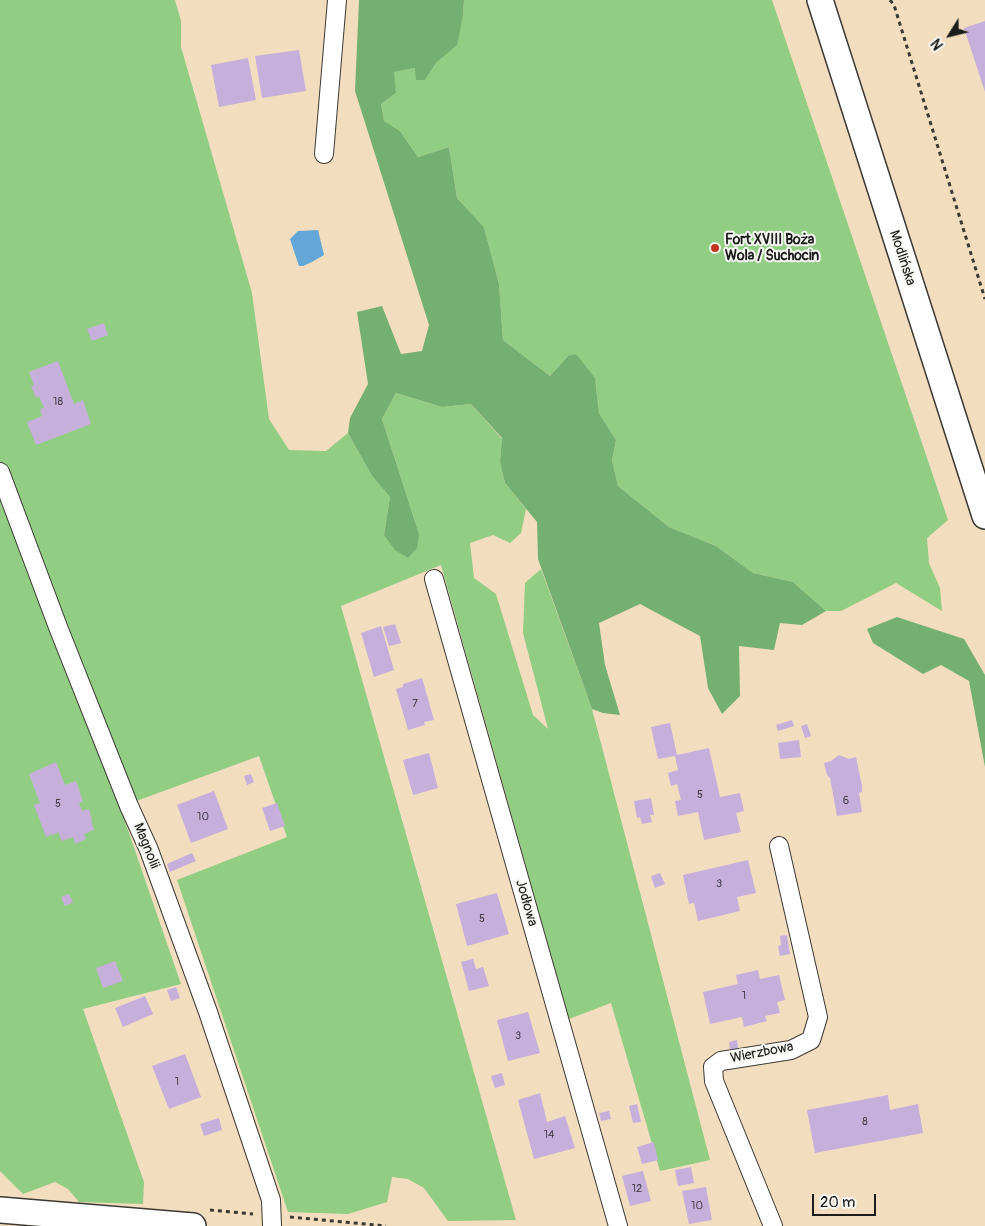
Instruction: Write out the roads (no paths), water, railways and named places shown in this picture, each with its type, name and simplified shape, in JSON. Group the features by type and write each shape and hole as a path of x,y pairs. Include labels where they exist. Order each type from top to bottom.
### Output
{"main road":[{"name":"Modlińska","path":"820,0 985,516"},
{"path":"0,1210 50,1220 193,1226"}],"street":[{"path":"324,154 337,0"},
{"name":"Magnolii","path":"0,472 58,627 129,806 149,850 208,1012 271,1200 272,1226"},
{"name":"Jodłowa","path":"434,579 618,1226"},
{"name":"Wierzbowa","path":"773,1226 714,1081 714,1067 721,1061 791,1050 811,1040 818,1017 779,846"}],"water":[{"path":"318,230 324,255 303,266 299,266 290,239 298,231"}],"place":[{"name":"Fort XVIII Boża Wola / Suchocin","path":"715,248"}]}
